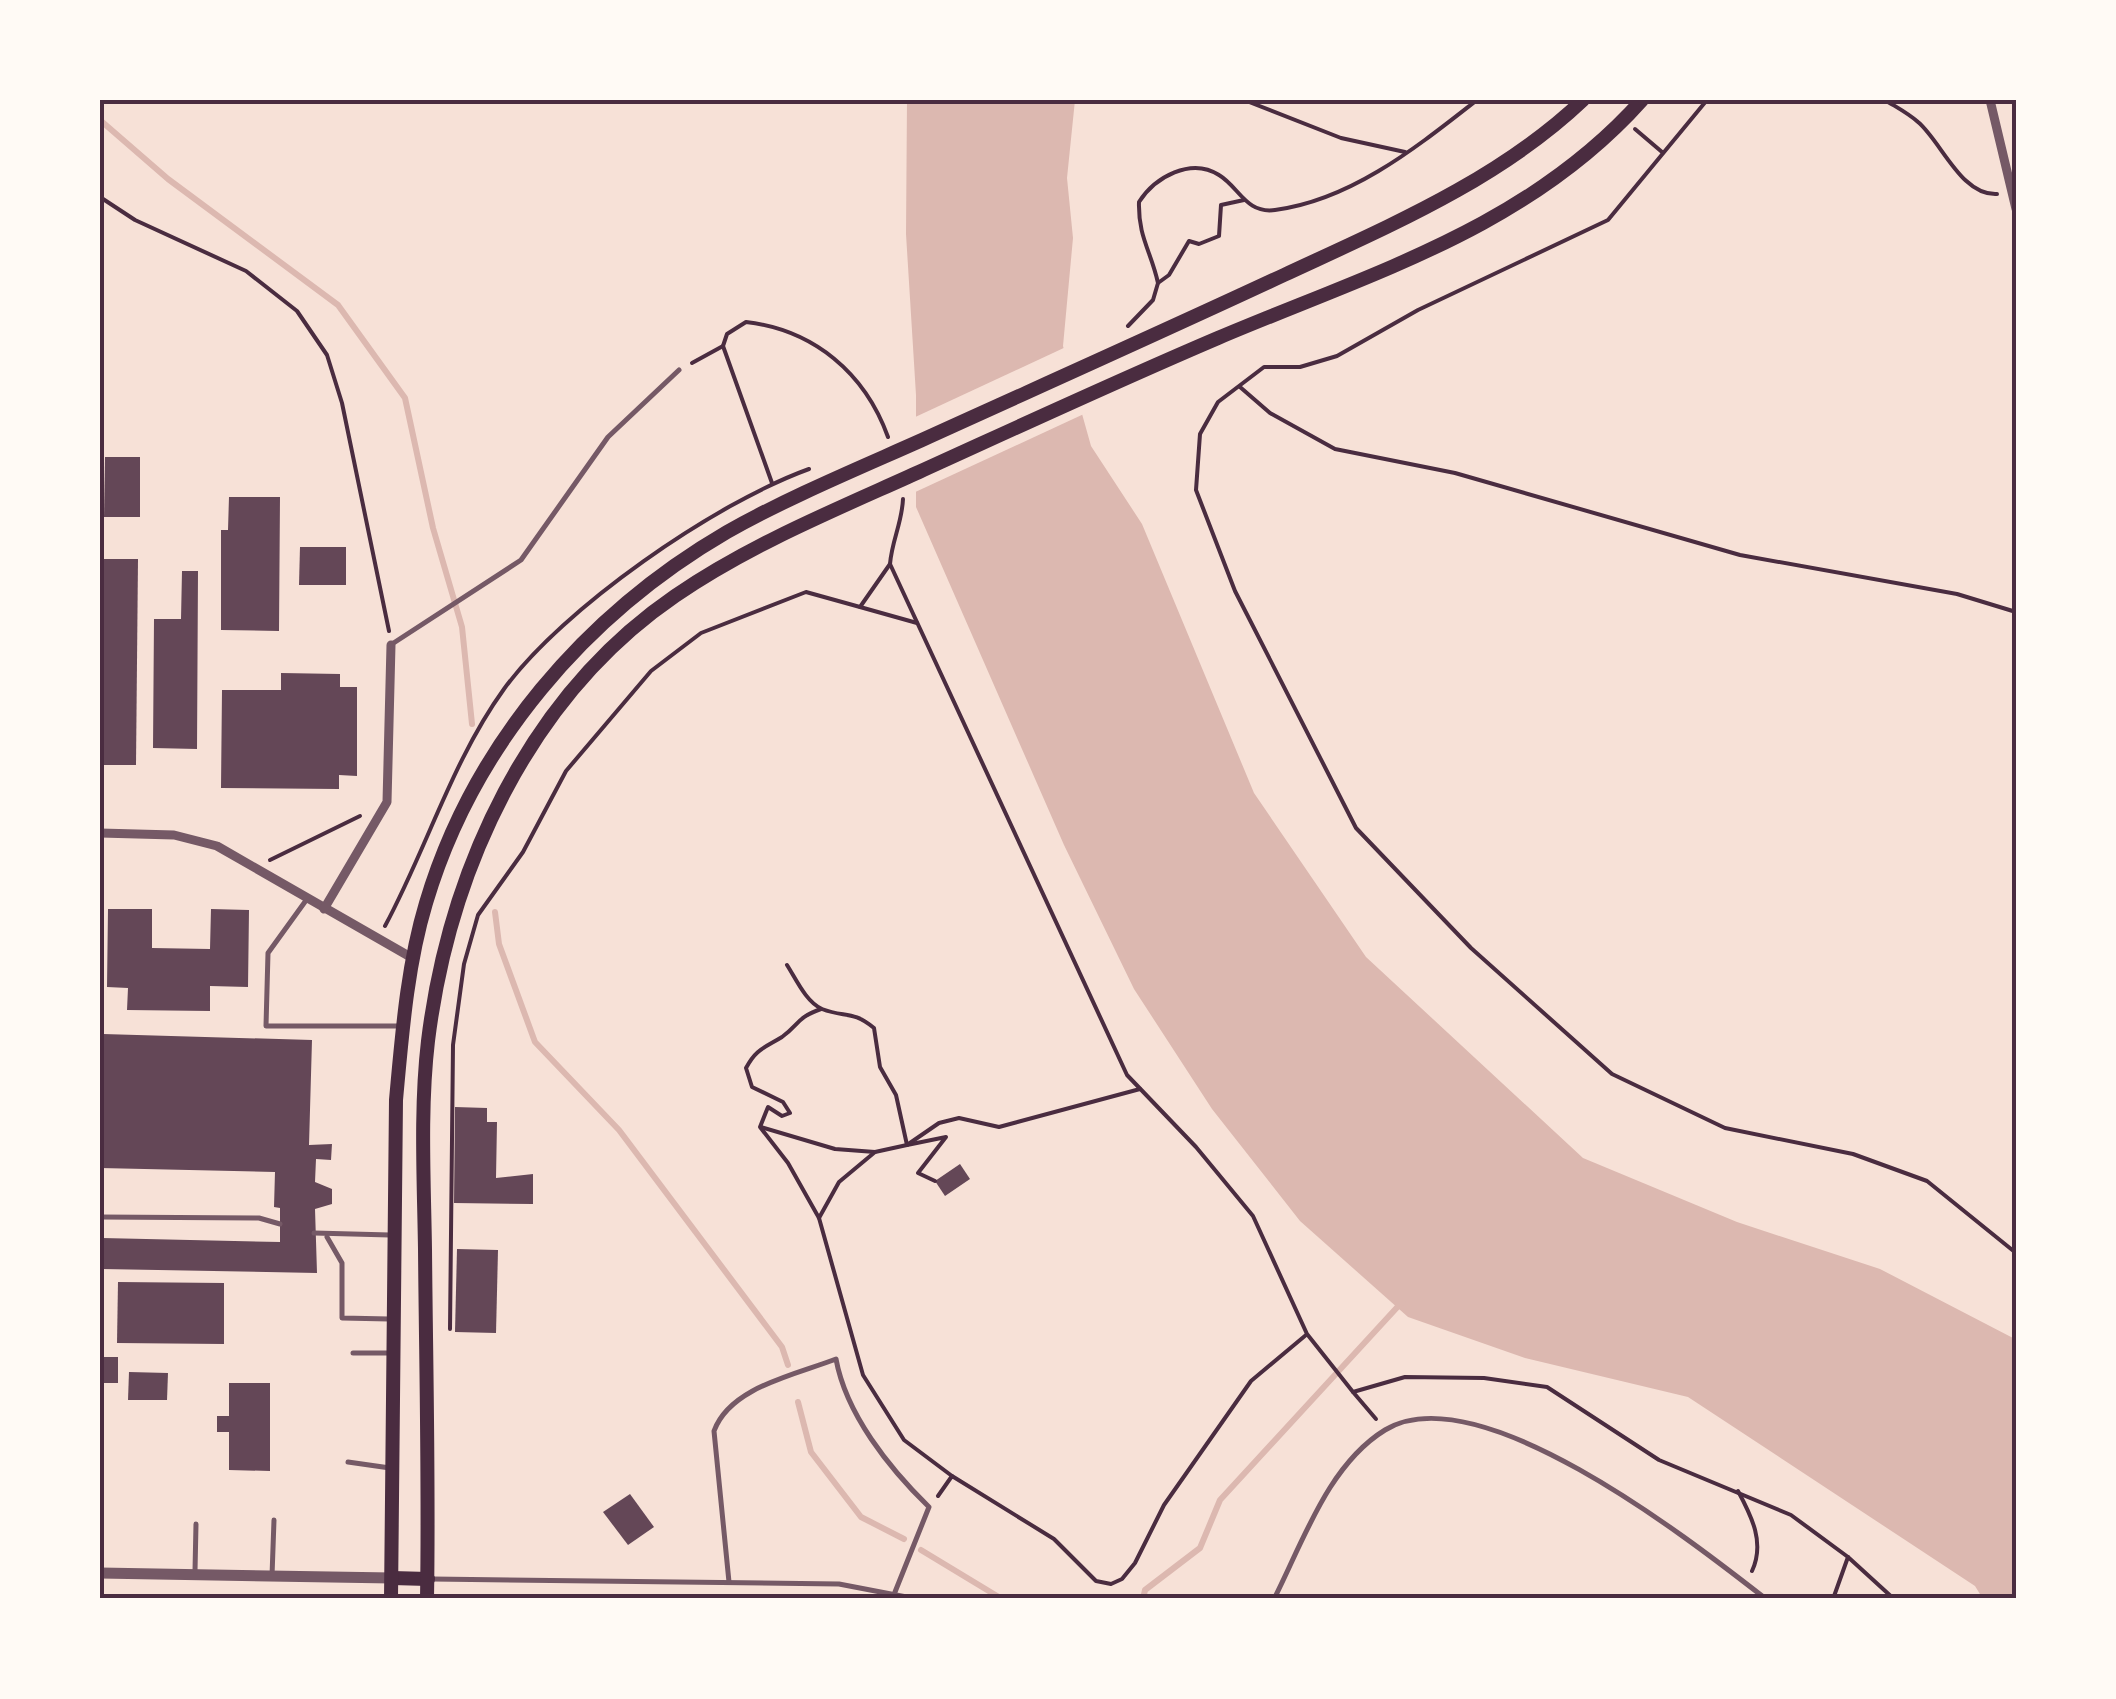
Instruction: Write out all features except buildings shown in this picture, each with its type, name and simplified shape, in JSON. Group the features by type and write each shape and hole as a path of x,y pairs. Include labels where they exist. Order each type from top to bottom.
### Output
{"main road":[{"path":"392,1599 391,1354 396,1100 403,1026 414,959 441,860 475,787 510,730 575,649 690,555 730,530 1133,345 1466,186 1516,156 1583,100"},
{"path":"428,1599 428,1042 448,934 488,822 554,716 640,623 765,542 1146,369 1450,242 1504,215 1552,184 1642,100"},
{"path":"392,1578 428,1579"}],"street":[{"path":"1990,100 2016,208"},
{"path":"324,908 387,802 391,644"},
{"path":"100,833 196,838 414,959"},
{"path":"100,1573 392,1578"}],"lane":[{"path":"391,644 520,560 608,436 679,370"},
{"path":"307,899 268,953 266,1026 403,1026"},
{"path":"100,1217 260,1218 280,1224"},
{"path":"314,1233 327,1237 394,1235"},
{"path":"327,1237 342,1263 342,1318 392,1319"},
{"path":"353,1353 391,1354"},
{"path":"729,1582 714,1432 720,1417 734,1401 836,1358 841,1386 892,1470 928,1507 895,1592"},
{"path":"1274,1599 1338,1474 1386,1430 1425,1420 1486,1426 1553,1455 1644,1508 1766,1599"},
{"path":"348,1462 391,1468"},
{"path":"272,1576 274,1520"},
{"path":"195,1575 196,1524"},
{"path":"428,1579 839,1584 918,1599"}],"path":[{"path":"1244,100 1272,115 1340,138 1406,153"},
{"path":"1126,327 1153,300 1158,283 1138,222 1139,202 1146,190 1174,172 1190,168 1218,173 1251,207 1272,211 1352,185 1406,153 1477,100"},
{"path":"1708,100 1608,220 1418,310 1337,356 1300,367 1264,367 1218,402 1200,434 1196,490 1235,592 1356,828 1471,948 1612,1074 1725,1128 1854,1154 1926,1181 2016,1252"},
{"path":"1885,100 1920,124 1962,176 1976,187 1988,195 2010,194"},
{"path":"100,197 134,220 246,272 298,311 327,354 342,403 391,644"},
{"path":"1158,283 1169,275 1189,241 1199,244 1219,236 1221,205 1244,200"},
{"path":"679,370 723,346 728,334 746,322 798,332 859,383 882,422 893,452"},
{"path":"723,346 772,482"},
{"path":"1240,386 1270,413 1335,449 1455,473 1740,555 1957,594 2016,612"},
{"path":"860,607 890,564 892,540 902,526 904,483"},
{"path":"890,564 1126,1075 1253,1216 1307,1334 1386,1430"},
{"path":"450,1329 453,1045 464,964 478,915 523,852 566,771 650,672 701,633 806,592 918,623"},
{"path":"255,868 387,802"},
{"path":"787,966 821,1009"},
{"path":"760,1126 768,1107 782,1116 790,1113 784,1102 752,1087 746,1068 756,1049 784,1035 799,1016 821,1009 856,1014 874,1028 880,1067 896,1095 907,1146"},
{"path":"907,1146 939,1122 959,1118 999,1127 1140,1089"},
{"path":"760,1126 788,1163 819,1218 864,1375 904,1440 952,1476 1054,1539 1096,1581 1111,1584 1122,1579 1135,1563 1164,1506 1251,1382 1307,1334"},
{"path":"760,1126 821,1146 875,1152 946,1138 918,1173 934,1181"},
{"path":"819,1218 839,1182 875,1152"},
{"path":"1353,1392 1405,1378 1526,1382 1562,1394 1659,1460 1790,1515 1848,1557 1894,1599"},
{"path":"928,1507 952,1476"},
{"path":"1738,1491 1752,1518 1759,1550 1745,1582"},
{"path":"1833,1599 1848,1557"}],"shaded area":[{"path":"907,100 1075,100 1067,178 1073,238 1063,346 1091,446 1142,524 1254,793 1366,957 1583,1158 1737,1222 1880,1269 2013,1338 2016,1599 1983,1599 1975,1586 1688,1397 1525,1358 1408,1317 1300,1221 1212,1109 1134,989 1064,845 916,507 916,395 906,234"}],"pier":[{"path":"1068,346 1086,413 911,494 911,419"}],"waterway":[{"path":"100,120 168,179 338,305 405,398 433,528 462,627 472,724"},
{"path":"495,912 499,944 535,1042 619,1130 782,1347 788,1365"},
{"path":"1143,1599 1145,1590 1200,1548 1220,1500 1402,1302"},
{"path":"798,1402 811,1452 861,1517 904,1539"},
{"path":"921,1550 1002,1599"}]}
